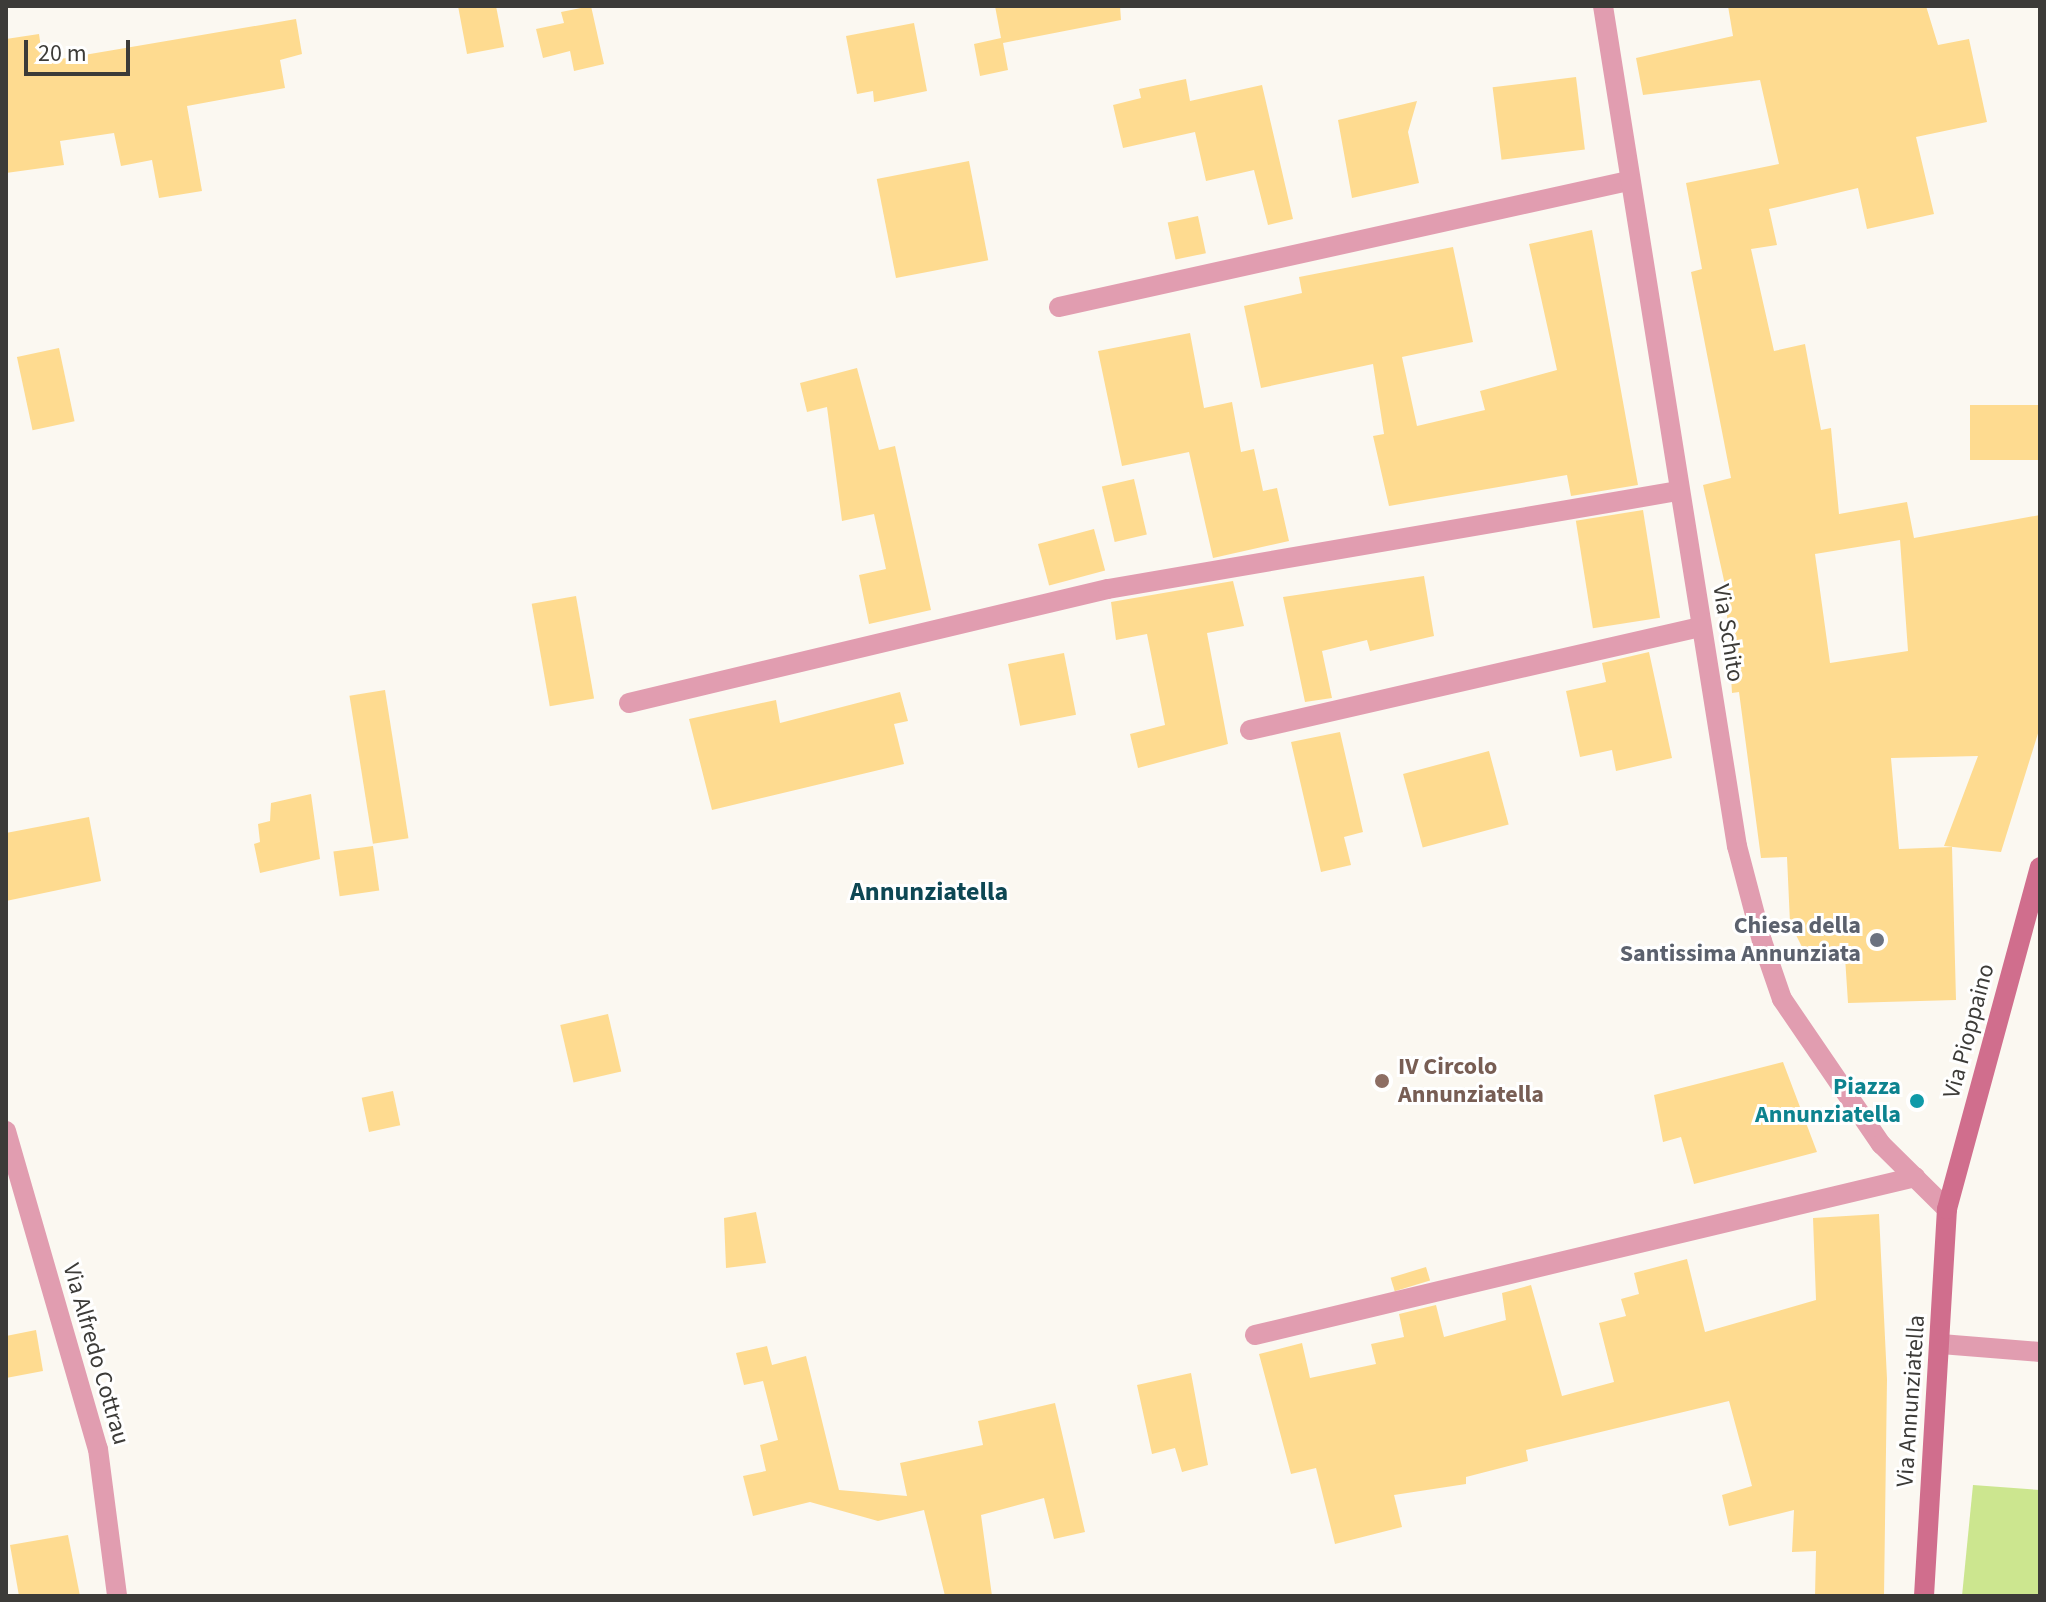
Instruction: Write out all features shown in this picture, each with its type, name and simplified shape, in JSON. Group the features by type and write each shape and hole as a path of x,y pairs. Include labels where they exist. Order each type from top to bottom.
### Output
{"main road":[{"name":"Via Pioppaino","path":"1947,1209 2040,867"},
{"name":"Via Annunziatella","path":"1924,1596 1947,1209"}],"street":[{"name":"Via Schito","path":"1603,6 1628,181 1737,846 1782,999 1881,1144 1947,1209"},
{"path":"1059,307 1628,181"},
{"path":"629,703 1108,589 1678,491"},
{"path":"1250,730 1701,627"},
{"name":"Via Alfredo Cottrau","path":"6,1131 98,1449 117,1596"},
{"path":"1255,1335 1915,1177"},
{"path":"1941,1344 2040,1352"}],"green space":[{"path":"1973,1485 2040,1490 2040,1596 1962,1596"}],"building":[{"path":"458,6 496,6 504,47 467,54"},
{"path":"591,6 604,64 574,71 570,51 543,58 536,29 564,23 561,12"},
{"path":"995,6 1120,6 1121,20 1003,43 1008,70 980,76 974,44 1001,38"},
{"path":"1728,6 1926,6 1938,45 1969,39 1987,122 1916,137 1934,214 1867,229 1858,188 1769,209 1777,245 1751,249 1774,351 1805,344 1821,430 1831,428 1839,514 1907,502 1914,538 2040,515 2040,727 2001,852 1944,846 1978,756 1891,758 1899,849 1952,847 1956,1000 1848,1003 1845,957 1808,959 1790,923 1787,857 1761,858 1739,692 1732,693 1725,585 1703,485 1731,478 1691,272 1702,269 1686,183 1779,164 1760,80 1643,95 1636,58 1733,36","holes":["1900,540 1908,651 1830,663 1815,554"]},
{"path":"296,19 302,54 280,60 285,88 187,106 202,191 159,198 152,160 121,166 114,133 60,141 64,165 6,173 6,39 39,34 43,62"},
{"path":"914,23 927,91 874,102 873,91 857,94 846,36"},
{"path":"1576,77 1585,149 1502,160 1493,87"},
{"path":"1186,79 1190,101 1262,85 1293,219 1268,225 1254,170 1206,181 1195,132 1123,148 1113,105 1141,98 1139,89"},
{"path":"1417,101 1408,132 1419,183 1352,198 1338,120"},
{"path":"969,161 988,260 896,278 877,179"},
{"path":"1198,216 1206,253 1176,260 1168,222"},
{"path":"1592,230 1638,485 1571,496 1567,475 1389,506 1373,436 1384,434 1373,364 1261,388 1244,306 1302,293 1299,277 1453,247 1473,342 1402,357 1417,426 1485,410 1480,391 1557,370 1529,244"},
{"path":"1190,333 1204,408 1232,402 1241,452 1254,449 1263,491 1277,488 1289,541 1213,558 1189,452 1122,466 1098,351"},
{"path":"59,348 75,421 33,430 17,357"},
{"path":"857,368 879,450 895,446 931,610 869,624 859,575 886,569 874,514 842,521 827,407 807,412 800,383"},
{"path":"1970,405 2040,405 2040,460 1970,460"},
{"path":"1134,479 1147,535 1115,542 1102,486"},
{"path":"1643,510 1660,618 1593,628 1576,521"},
{"path":"1094,529 1105,571 1049,586 1038,544"},
{"path":"1424,576 1434,636 1370,651 1367,640 1322,651 1332,698 1305,702 1283,597"},
{"path":"1233,581 1244,626 1207,633 1228,744 1138,768 1130,734 1165,725 1147,634 1116,640 1111,602"},
{"path":"576,596 594,698 550,706 532,604"},
{"path":"1649,652 1672,758 1616,771 1612,750 1580,757 1566,691 1606,682 1602,663"},
{"path":"1064,653 1076,715 1020,726 1008,664"},
{"path":"385,690 408,838 373,844 349,696"},
{"path":"900,692 908,721 894,724 904,764 712,810 689,719 776,700 780,723"},
{"path":"1340,732 1363,832 1344,837 1351,865 1321,872 1291,742"},
{"path":"1489,751 1509,824 1423,847 1403,774"},
{"path":"311,794 320,859 260,873 254,844 260,842 258,824 270,821 271,803"},
{"path":"89,817 101,881 6,901 6,833"},
{"path":"373,846 379,891 340,896 333,852"},
{"path":"608,1014 621,1071 574,1083 560,1025"},
{"path":"1783,1062 1817,1152 1694,1184 1681,1137 1663,1142 1654,1095"},
{"path":"393,1091 400,1125 369,1132 362,1098"},
{"path":"756,1212 766,1263 726,1268 724,1218"},
{"path":"1879,1214 1887,1379 1884,1596 1815,1596 1816,1551 1792,1552 1794,1510 1729,1526 1722,1495 1752,1486 1729,1401 1526,1450 1528,1461 1466,1477 1466,1484 1394,1495 1402,1527 1335,1544 1316,1468 1291,1474 1259,1354 1302,1343 1310,1378 1376,1364 1371,1344 1404,1337 1399,1314 1436,1305 1444,1337 1506,1320 1502,1293 1531,1285 1562,1396 1614,1382 1599,1323 1626,1316 1621,1299 1639,1294 1634,1273 1687,1259 1705,1332 1816,1300 1813,1218"},
{"path":"1426,1267 1430,1280 1395,1291 1391,1278"},
{"path":"36,1330 43,1371 6,1378 6,1336"},
{"path":"767,1346 772,1365 806,1356 839,1490 907,1496 900,1463 983,1445 978,1421 1055,1403 1085,1532 1054,1539 1044,1498 981,1515 992,1596 945,1596 924,1510 878,1521 810,1502 753,1516 743,1476 766,1471 760,1445 778,1440 763,1381 744,1385 736,1353"},
{"path":"1191,1373 1208,1465 1182,1472 1175,1448 1152,1454 1137,1385"},
{"path":"68,1535 80,1596 19,1596 10,1545"}],"place":[{"name":"Chiesa della Santissima Annunziata","path":"1877,940"},
{"name":"IV Circolo Annunziatella","path":"1382,1081"},
{"name":"Piazza Annunziatella","path":"1917,1101"}],"district":[{"name":"Annunziatella","path":"929,892"}]}
